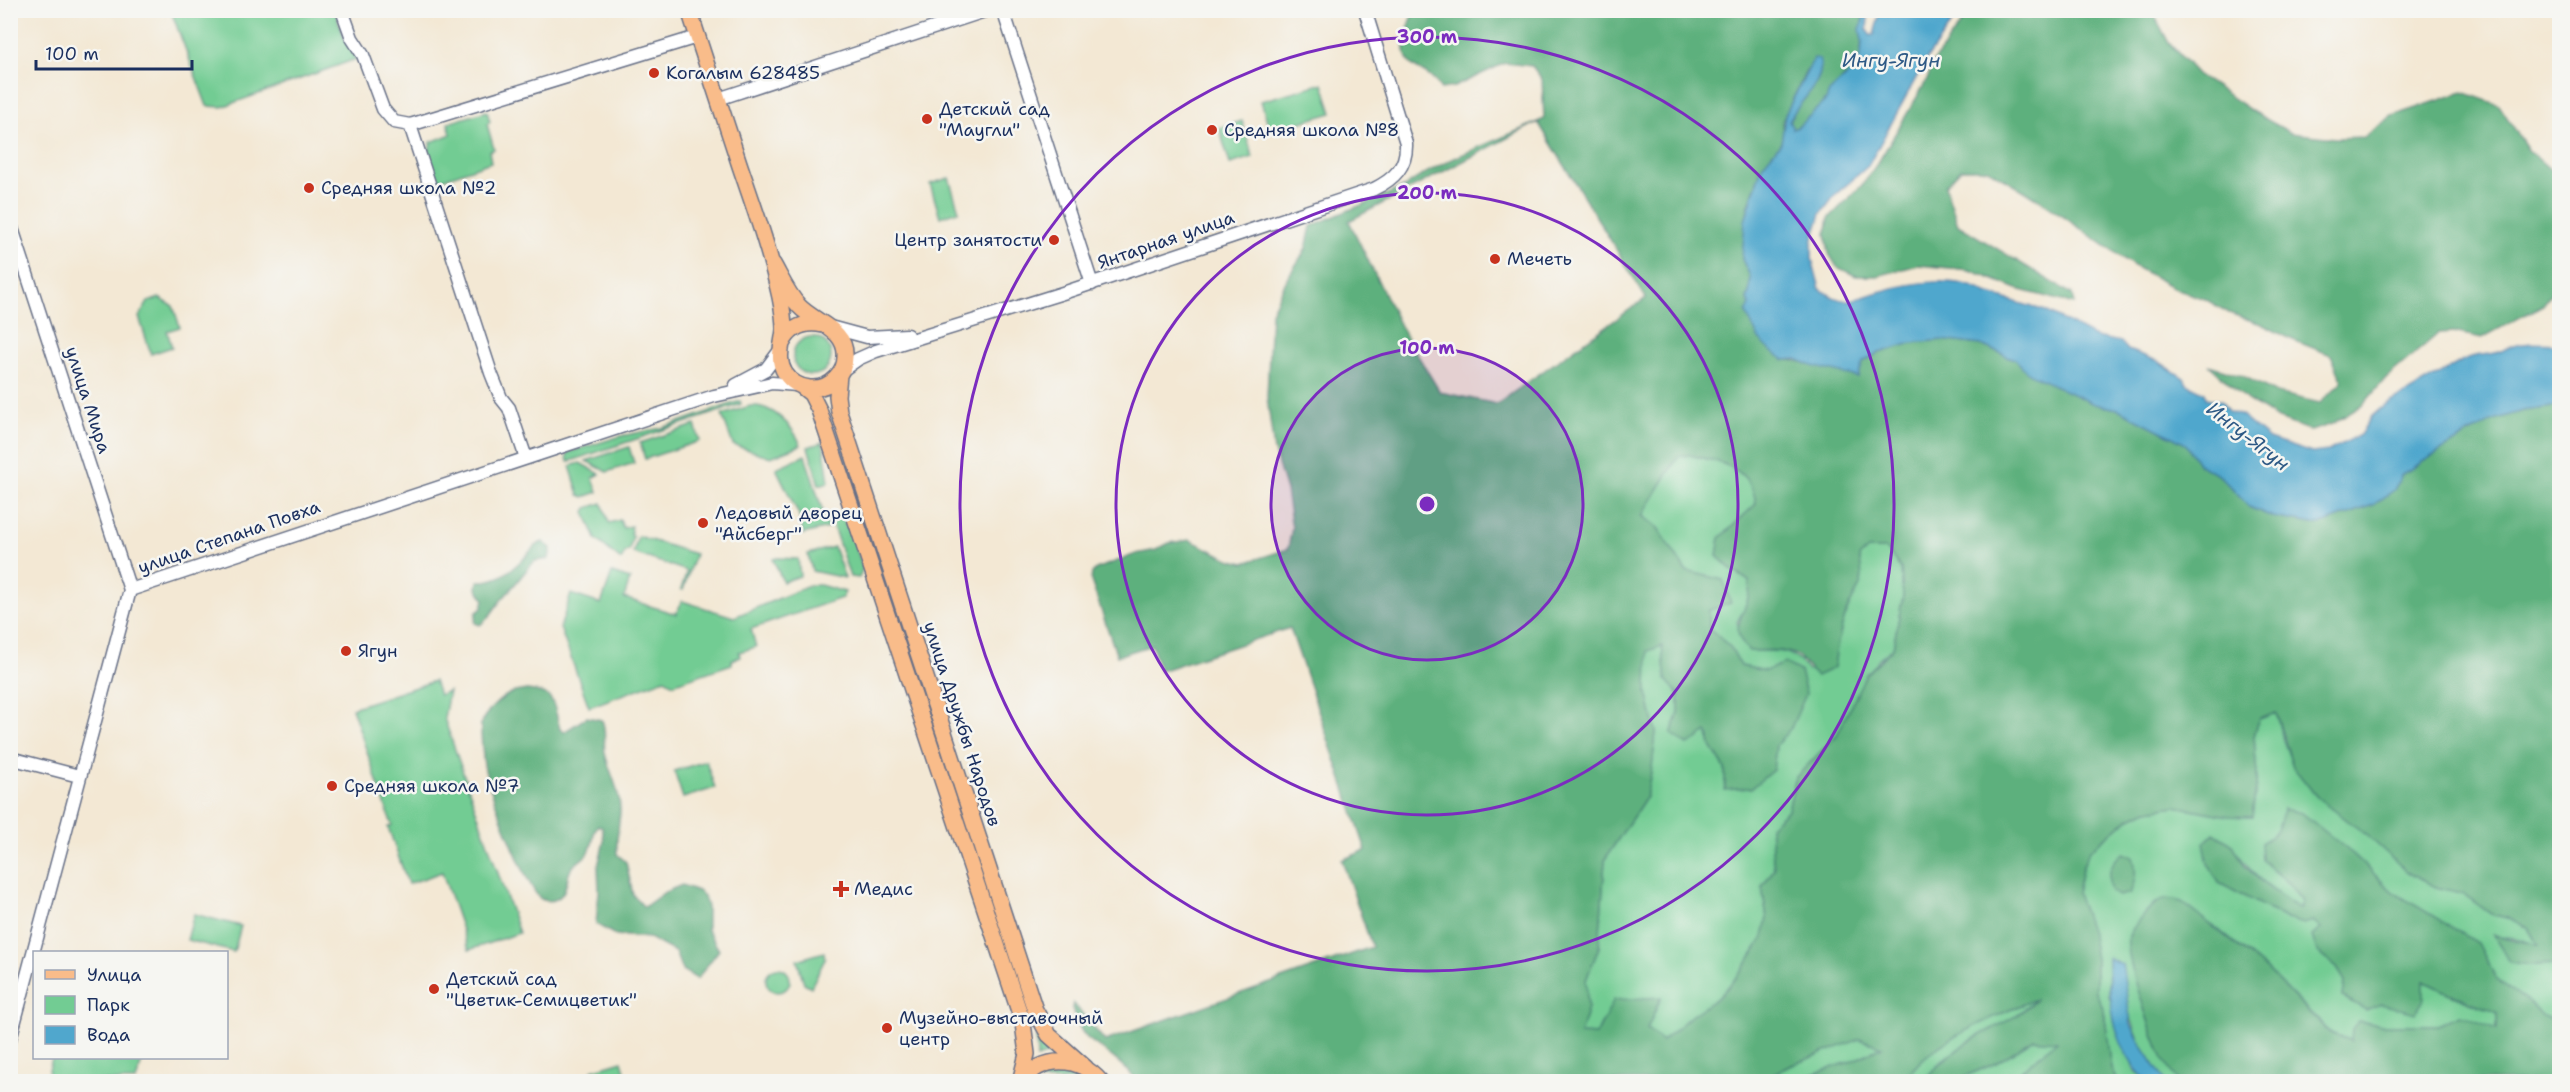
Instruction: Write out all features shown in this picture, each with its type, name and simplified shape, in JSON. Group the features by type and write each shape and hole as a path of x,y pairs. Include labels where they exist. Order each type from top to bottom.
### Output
{"main road":[{"path":"689,10 772,264 783,312 781,361 784,371 791,380 801,386 812,388 823,386 840,373 845,360 844,346 839,337 799,306 772,264"},
{"path":"782,346 788,334 796,327 812,323 826,326"},
{"name":"улица Дружбы Народов","path":"840,373 837,396 839,412 1035,1010 1049,1035 1101,1082"},
{"name":"улица Дружбы Народов","path":"801,386 811,394 819,410 1023,1023 1027,1054 1021,1082"},
{"path":"1021,1082 1034,1069 1049,1063 1065,1061 1086,1068"}],"street":[{"path":"342,10 352,38 363,56 383,109 394,122 410,125 697,37"},
{"path":"718,99 988,10"},
{"path":"1003,10 1092,284"},
{"name":"Янтарная улица","path":"937,330 1092,284 1374,189 1389,180 1399,171 1407,151 1405,133 1365,10"},
{"path":"410,125 490,374 501,398 509,408 526,458"},
{"name":"улица Мира","path":"10,222 130,590"},
{"path":"826,326 854,335 877,338 937,330"},
{"path":"840,373 866,355 937,330"},
{"path":"714,396 760,374 770,365 782,346"},
{"path":"714,396 772,383 801,386"},
{"name":"улица Степана Повха","path":"33,951 130,590 714,396"},
{"path":"10,758 79,776"},
{"name":"улица Степана Повха","path":"10,1039 33,951"}],"green space":[{"path":"171,11 335,11 345,40 352,47 356,59 222,107 207,106"},
{"path":"1414,11 1868,11 1862,21 1861,55 1854,69 1843,78 1826,100 1793,129 1789,121 1816,80 1821,65 1806,71 1782,122 1781,143 1762,166 1748,208 1742,259 1750,276 1747,300 1785,360 1811,364 1858,377 1863,362 1876,354 1911,343 1942,340 1981,345 2015,359 2029,373 2094,404 2118,409 2186,444 2198,464 2220,476 2249,507 2273,517 2319,525 2373,505 2394,490 2402,474 2491,421 2522,411 2559,406 2559,964 2530,965 2509,962 2494,935 2538,945 2528,928 2511,919 2491,914 2462,893 2436,887 2410,874 2369,837 2317,797 2293,767 2276,713 2259,719 2254,736 2257,776 2252,817 2229,816 2175,806 2148,810 2128,819 2089,851 2082,868 2077,893 2092,936 2096,959 2096,992 2104,1011 2112,1069 2118,1081 1996,1081 2017,1074 2057,1041 2034,1039 1996,1063 1961,1078 1923,1081 1955,1051 2016,1016 2036,999 1977,1025 1935,1049 1902,1082 1794,1081 1852,1061 1882,1047 1860,1039 1789,1066 1758,1081 1135,1081 1122,1065 1084,1035 1074,1016 1073,1003 1105,1041 1372,947 1342,860 1366,850 1290,628 1160,671 1152,645 1117,656 1091,581 1092,573 1096,569 1136,554 1156,550 1169,543 1190,540 1229,559 1244,563 1288,549 1292,528 1286,491 1274,451 1267,397 1271,312 1288,277 1306,249 1311,226 1404,187 1454,158 1544,119 1542,79 1532,66 1505,63 1454,87 1441,89 1436,82 1410,63 1406,56 1405,41","holes":["1538,122 1646,298 1497,404 1440,392 1401,328 1349,221","1689,455 1722,463 1732,468 1741,474 1753,492 1756,504 1720,538 1717,556 1749,581 1747,601 1738,625 1741,642 1749,651 1773,650 1792,653 1817,676 1834,668 1844,620 1861,583 1859,557 1868,549 1887,549 1901,569 1903,596 1893,648 1866,674 1837,735 1796,777 1788,810 1770,826 1774,869 1762,887 1767,918 1763,938 1742,971 1720,996 1692,1015 1662,1041 1647,1029 1661,997 1614,1000 1596,1035 1580,1034 1588,1008 1586,980 1599,947 1605,859 1646,797 1652,767 1656,732 1647,693 1648,651 1662,646 1666,680 1679,694 1679,713 1671,734 1688,745 1707,732 1712,748 1725,768 1725,790 1751,788 1773,770 1776,745 1791,728 1806,694 1800,671 1785,663 1765,671 1741,666 1731,648 1709,628 1709,610 1731,603 1723,580 1686,571 1658,528 1642,516 1678,457"]},
{"path":"1970,11 2152,11 2169,43 2197,74 2255,113 2291,133 2335,138 2364,137 2392,116 2463,92 2499,105 2529,151 2559,177 2559,283 2543,305 2482,338 2453,332 2439,333 2386,378 2363,405 2332,424 2311,431 2276,418 2247,400 2209,365 2241,375 2277,393 2320,403 2342,381 2331,355 2261,324 2229,313 2205,299 2178,290 2134,266 2038,199 1988,169 1961,169 1945,186 1958,225 2072,294 2074,304 2017,289 1970,270 1918,265 1877,276 1856,276 1837,267 1829,254 1826,234 1829,218 1862,185 1879,161 1927,80 1933,62"},
{"path":"1323,83 1332,113 1270,131 1261,101"},
{"path":"487,111 490,122 487,124 494,149 489,151 491,162 434,182 426,160 431,142 451,134 448,123"},
{"path":"1242,121 1253,157 1230,164 1219,128"},
{"path":"949,178 959,211 940,217 930,184"},
{"path":"159,298 173,306 180,327 167,331 172,347 151,354 139,317 148,302"},
{"path":"812,337 826,342 831,356 826,370 812,375 798,370 793,356 798,342"},
{"path":"740,401 741,404 568,462 569,452 621,436 662,428"},
{"path":"750,406 758,406 774,412 793,431 801,445 771,457 733,445 722,415"},
{"path":"695,425 700,441 645,459 640,443"},
{"path":"823,442 829,482 819,485 808,447"},
{"path":"629,447 634,463 607,472 586,461"},
{"path":"805,455 828,528 803,534 799,515 776,468"},
{"path":"1689,455 1722,463 1732,468 1748,482 1753,492 1756,504 1720,538 1717,556 1749,581 1749,597 1737,622 1749,651 1775,651 1789,654 1796,657 1808,671 1833,668 1846,613 1861,583 1859,557 1867,549 1887,549 1901,569 1903,596 1893,648 1878,660 1837,735 1796,777 1788,810 1770,826 1774,869 1762,887 1767,918 1763,938 1742,971 1720,996 1692,1015 1662,1041 1647,1029 1661,998 1603,1020 1596,1035 1580,1034 1588,1008 1586,980 1599,947 1605,859 1646,797 1652,767 1656,732 1647,693 1647,651 1662,646 1666,680 1679,694 1679,713 1707,731 1712,748 1725,768 1725,789 1773,770 1776,745 1791,728 1765,671 1741,666 1731,648 1709,628 1709,610 1686,571 1658,528 1642,515 1678,456"},
{"path":"580,463 600,474 593,478 598,492 584,497 579,495 570,466"},
{"path":"602,503 609,523 620,520 623,528 631,526 633,536 629,551 626,551 621,560 596,539 585,512 587,508"},
{"path":"839,513 851,532 863,568 859,578 850,577 830,517"},
{"path":"638,536 695,554 683,590 681,589 687,571 633,553"},
{"path":"543,542 551,548 549,559 535,561 501,600 488,619 480,625 475,623 476,613 482,608 484,599 477,589 478,581 490,580 506,573"},
{"path":"834,547 845,578 812,571 808,554"},
{"path":"773,559 798,559 800,576 783,582"},
{"path":"612,573 630,579 624,598 676,614 682,601 734,617 811,585 820,585 845,592 842,598 751,629 756,647 739,652 740,657 731,660 732,664 673,684 665,679 589,707 560,628 571,594 601,604"},
{"path":"434,681 439,695 449,691 444,718 519,933 469,950 442,872 408,884 388,827 392,825 352,708"},
{"path":"527,690 544,693 549,697 554,706 560,729 564,732 587,717 602,720 605,753 620,804 617,854 626,862 633,895 644,907 665,892 682,885 704,896 707,907 707,930 719,950 697,979 682,970 675,952 649,938 615,935 596,924 599,891 598,866 604,841 602,827 598,825 590,850 571,869 564,891 559,898 544,900 535,891 508,836 492,793 484,765 481,731 483,720 497,703 511,693"},
{"path":"2276,713 2293,766 2317,797 2436,887 2462,893 2491,914 2511,919 2528,928 2538,945 2494,935 2530,965 2559,964 2559,1024 2543,1016 2526,1000 2497,980 2477,943 2393,892 2354,855 2283,809 2280,828 2273,837 2272,870 2290,885 2303,901 2299,909 2254,874 2233,845 2219,883 2287,919 2313,921 2322,929 2313,936 2317,951 2337,968 2346,981 2343,997 2366,1010 2423,980 2497,1013 2497,1030 2460,1015 2438,1025 2381,1025 2358,1021 2351,1041 2331,1033 2264,967 2214,926 2156,902 2145,913 2128,938 2146,1013 2159,1048 2178,1081 2165,1081 2141,1045 2108,958 2109,996 2134,1070 2147,1081 2118,1081 2112,1069 2104,1011 2096,992 2096,959 2077,893 2082,868 2089,851 2128,819 2148,810 2175,806 2229,816 2252,817 2257,777 2254,736 2259,719"},
{"path":"706,761 715,788 683,798 674,771"},
{"path":"2283,809 2302,813 2354,855 2393,892 2478,943 2497,980 2526,1000 2543,1016 2559,1024 2559,1081 2178,1081 2165,1063 2155,1038 2136,982 2128,949 2131,931 2146,912 2164,900 2182,902 2264,967 2330,1033 2351,1041 2352,1029 2358,1021 2381,1025 2438,1025 2460,1015 2497,1029 2497,1013 2424,981 2424,999 2416,1013 2381,1004 2366,1010 2343,997 2345,981 2337,968 2317,951 2312,936 2321,928 2313,921 2304,924 2287,919 2219,883 2208,864 2204,843 2214,833 2233,845 2245,866 2264,884 2300,909 2303,901 2290,885 2262,860 2261,843 2277,829"},
{"path":"2123,853 2133,857 2135,875 2130,893 2119,896 2111,892 2109,875 2115,861"},
{"path":"194,914 241,926 234,952 187,940"},
{"path":"824,952 825,959 811,987 804,983 797,960"},
{"path":"778,968 786,972 790,980 786,988 778,992 770,988 766,980 770,972"},
{"path":"2038,998 2010,1020 1977,1037 1942,1060 1923,1081 1961,1078 1996,1063 2034,1039 2058,1041 2017,1074 1996,1081 1902,1082 1935,1049 1978,1024"},
{"path":"1036,1036 1052,1050 1053,1053 1037,1058"},
{"path":"1859,1039 1882,1047 1852,1061 1794,1081 1758,1082 1789,1066"},
{"path":"52,1059 143,1059 136,1081 46,1081"},
{"path":"622,1061 628,1081 596,1081 592,1070"},
{"path":"1060,1071 1077,1074 1088,1081 1034,1081 1044,1075"}],"water":[{"name":"Ингу-Ягун","path":"1880,11 1960,11 1926,60 1868,166 1835,195 1821,214 1812,242 1812,259 1820,289 1829,295 1838,299 1850,300 1894,288 1935,282 1974,287 1986,293 2046,311 2095,337 2121,342 2128,350 2158,361 2184,378 2187,384 2205,393 2206,398 2221,401 2228,411 2241,416 2269,439 2312,453 2328,451 2360,435 2371,417 2381,408 2463,360 2498,352 2519,344 2559,344 2559,406 2522,411 2491,421 2402,474 2394,490 2373,505 2319,525 2273,517 2249,507 2220,476 2198,464 2186,444 2118,409 2094,404 2028,373 2015,359 1981,345 1942,340 1911,343 1876,354 1863,362 1858,377 1812,366 1797,359 1785,360 1772,352 1759,339 1746,313 1750,305 1747,300 1750,276 1742,259 1745,221 1762,166 1781,143 1785,115 1814,58 1819,59 1821,67 1819,75 1816,83 1789,121 1793,129 1826,100 1829,92 1854,69 1861,55 1860,29 1864,16 1868,17 1867,30 1870,35 1874,35"},
{"path":"2108,958 2122,964 2131,1024 2141,1045 2165,1081 2147,1081 2136,1069 2120,1040 2112,1008"}],"place":[{"name":"Когалым 628485","path":"654,73"},
{"name":"Детский сад \"Маугли\"","path":"927,119"},
{"name":"Средняя школа №8","path":"1212,130"},
{"name":"Средняя школа №2","path":"309,188"},
{"name":"Центр занятости","path":"1054,240"},
{"name":"Мечеть","path":"1495,259"},
{"name":"Ледовый дворец \"Айсберг\"","path":"703,523"},
{"name":"Ягун","path":"346,651"},
{"name":"Средняя школа №7","path":"332,786"},
{"name":"Медис","path":"841,889"},
{"name":"Детский сад \"Цветик-Семицветик\"","path":"434,989"},
{"name":"Музейно-выставочный центр","path":"887,1028"}]}
